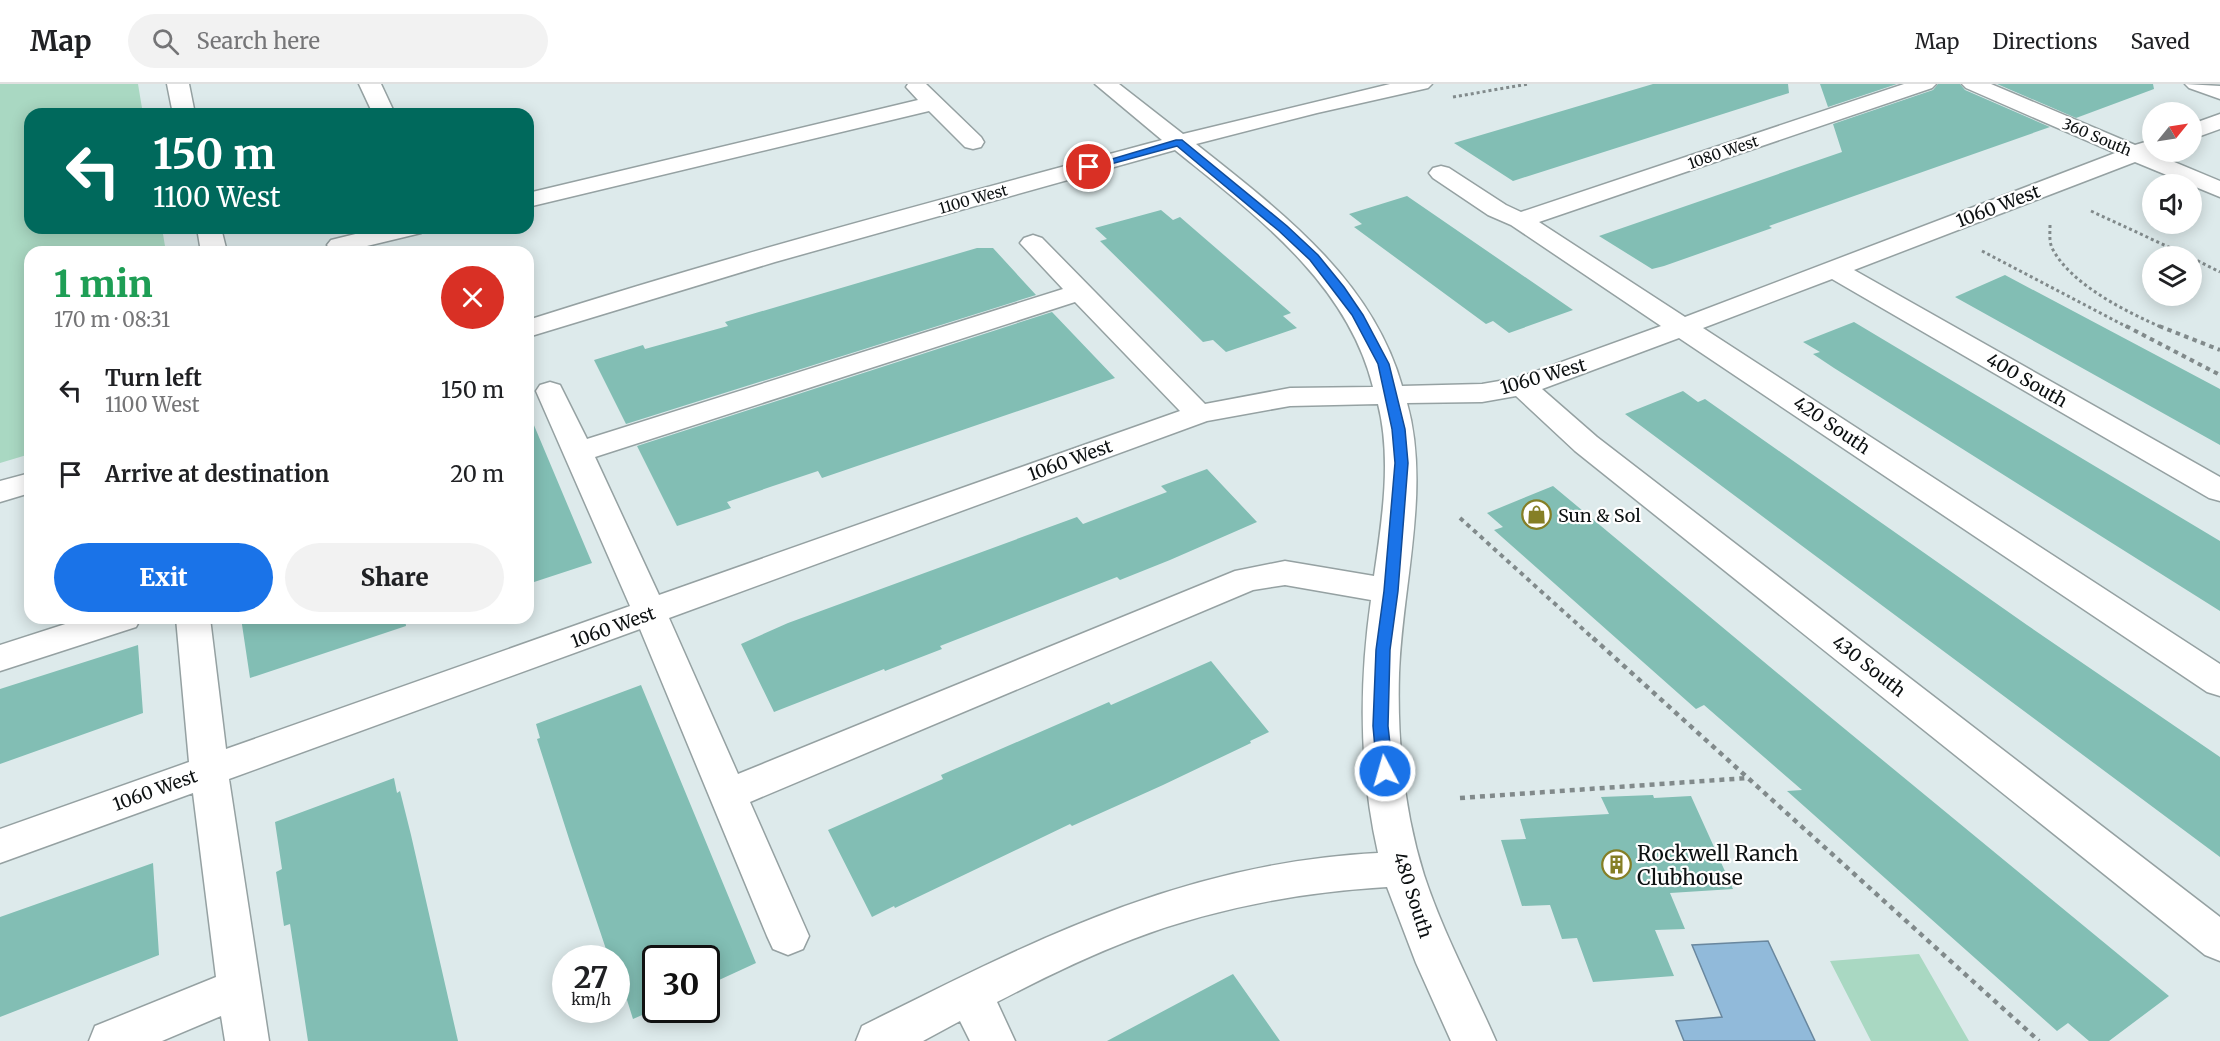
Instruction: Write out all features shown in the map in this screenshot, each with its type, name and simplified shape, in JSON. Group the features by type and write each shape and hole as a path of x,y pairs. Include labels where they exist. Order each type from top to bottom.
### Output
{"street":[{"path":"178,84 183,108"},
{"path":"370,84 381,108"},
{"path":"914,84 973,142"},
{"name":"480 South","path":"1106,84 1283,228 1314,257 1358,315 1384,364 1398,429 1401,463 1391,591 1383,650 1380,726 1387,794 1402,869 1430,946 1474,1041"},
{"name":"1100 West","path":"534,327 687,279 1179,142 1306,108 1421,84"},
{"name":"1080 West","path":"1520,220 1925,84"},
{"name":"360 South","path":"1973,84 2142,149"},
{"path":"2196,84 2220,93"},
{"path":"534,199 933,103"},
{"path":"2202,128 2220,121"},
{"name":"1060 West","path":"0,846 650,614 1199,414 1290,397 1482,393 1522,386 1568,371 2142,151"},
{"name":"360 South","path":"2167,162 2220,190"},
{"name":"420 South","path":"1440,173 1497,210 1520,220 2220,682"},
{"path":"340,245 387,234"},
{"path":"1033,243 1199,414"},
{"name":"400 South","path":"1834,269 2220,490"},
{"path":"577,452 1080,292"},
{"name":"430 South","path":"1522,386 1586,444 2220,942"},
{"path":"550,391 650,614 788,936"},
{"path":"0,492 24,485"},
{"path":"727,795 1247,579 1286,573 1391,591"},
{"path":"0,658 105,624"},
{"path":"194,624 209,771 247,1041"},
{"path":"878,1041 1090,938 1169,908 1237,889 1277,881 1318,875 1402,869"},
{"path":"111,1041 239,988"},
{"path":"970,996 993,1041"}],"path":[{"path":"2085,207 2167,246"},
{"path":"2051,221 2051,246 2059,259 2091,287 2149,321 2220,350"},
{"path":"1979,250 2220,375"},
{"path":"2202,263 2220,272"},
{"path":"1460,518 2039,1041"},
{"path":"1460,798 1748,778"}],"green space":[{"path":"0,84 138,84 142,108 24,108 24,234 163,234 165,246 24,246 24,456 0,463"},
{"path":"1919,954 1969,1041 1871,1041 1830,961"}],"water":[{"path":"1768,941 1815,1041 1684,1041 1676,1021 1722,1017 1692,945"}],"building":[{"path":"1653,84 1788,84 1789,93 1513,181 1454,143"},
{"path":"1820,84 1897,84 1828,107"},
{"path":"1938,84 1960,84 1965,90 2050,127 1652,269 1599,236 1842,152 1833,124 1933,90"},
{"path":"1997,84 2153,84 2154,89 2076,118"},
{"path":"1407,196 1573,310 1509,333 1493,321 1486,324 1354,227 1362,224 1349,214"},
{"path":"1161,210 1173,220 1180,217 1291,313 1283,316 1297,328 1226,352 1213,340 1203,342 1100,241 1107,239 1095,228"},
{"path":"977,248 993,248 1036,295 626,424 594,360 643,345 645,349 728,326 725,322"},
{"path":"2005,275 2220,389 2220,445 1955,297"},
{"path":"1052,312 1115,378 822,478 818,471 773,486 727,502 731,508 677,526 637,446"},
{"path":"1854,322 2220,541 2220,611 1834,368 1813,354 1820,352 1803,342"},
{"path":"1683,391 1698,402 1705,399 2220,757 2220,857 1625,414"},
{"path":"534,425 592,563 534,582"},
{"path":"1207,469 1257,522 1170,560 1120,580 1117,577 940,646 942,649 885,671 884,669 774,712 741,644 788,623 1077,517 1083,524 1167,492 1161,486"},
{"path":"1553,486 2169,996 2109,1041 2089,1041 2068,1023 2057,1031 1787,791 1802,790 1704,705 1696,709 1494,530 1503,527 1487,513"},
{"path":"242,624 406,624 406,626 250,678"},
{"path":"138,645 143,713 0,764 0,689"},
{"path":"1211,661 1269,732 1163,785 1072,826 1070,824 872,917 828,830 943,779 941,775 1109,702 1111,705"},
{"path":"641,685 756,963 720,980 720,945 642,945 642,1015 633,1019 630,1010 630,945 605,945 537,739 540,738 536,724"},
{"path":"394,778 397,793 400,791 411,835 458,1041 308,1041 290,924 284,926 276,872 282,869 275,822"},
{"name":"Rockwell Ranch Clubhouse","path":"1653,795 1654,798 1691,796 1733,889 1670,893 1685,929 1655,930 1674,976 1593,982 1577,938 1562,939 1550,905 1522,906 1501,840 1526,839 1520,819 1609,814 1601,797"},
{"path":"153,863 159,955 0,1017 0,917"},
{"path":"1233,974 1280,1041 1107,1041"}],"place":[{"name":"Sun & Sol","path":"1537,515"},
{"name":"Rockwell Ranch Clubhouse","path":"1616,865"}],"route":[{"path":"1089,167 1179,142 1283,228 1314,257 1358,315 1384,364 1398,429 1401,463 1391,591 1383,650 1380,726 1385,771"}]}
